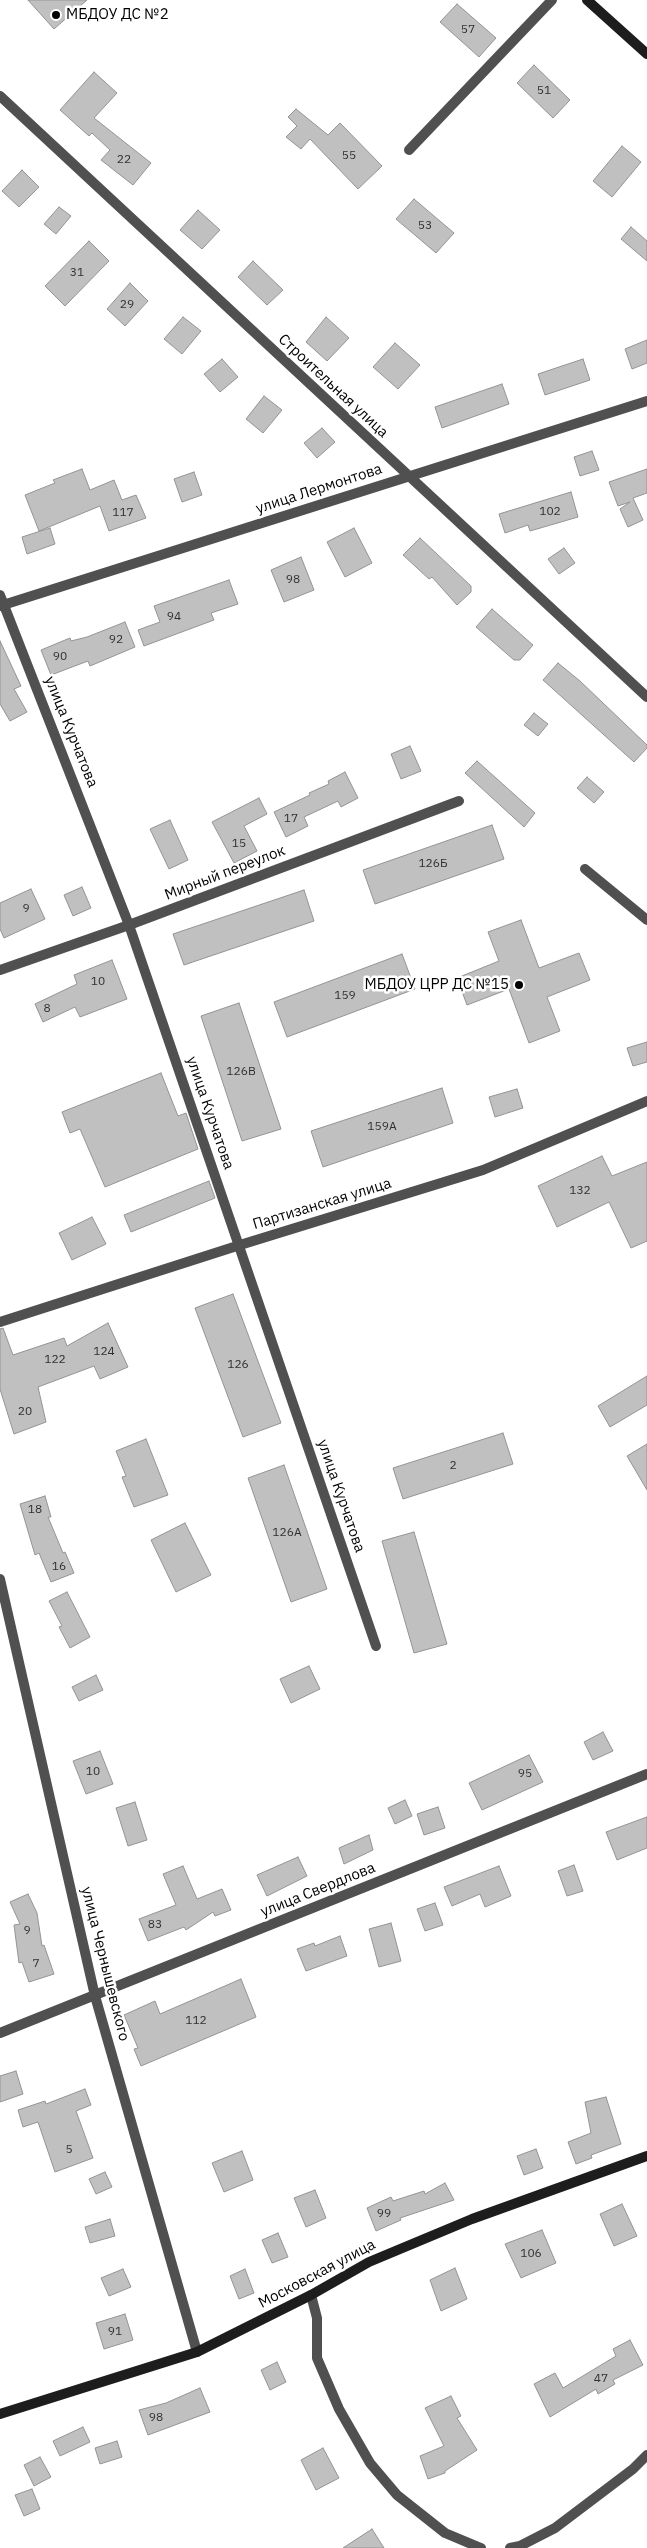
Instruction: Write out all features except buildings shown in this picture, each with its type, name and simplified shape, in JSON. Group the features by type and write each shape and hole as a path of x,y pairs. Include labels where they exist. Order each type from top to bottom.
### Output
{"street":[{"path":"409,150 552,0"},
{"path":"586,0 647,54"},
{"name":"Строительная улица","path":"0,96 647,697"},
{"name":"улица Лермонтова","path":"2,605 647,401"},
{"name":"улица Курчатова","path":"0,594 2,605 129,925 376,1646"},
{"name":"Мирный переулок","path":"0,970 129,925 459,801"},
{"path":"584,869 647,920"},
{"name":"Партизанская улица","path":"0,1322 483,1170 647,1101"},
{"name":"улица Чернышевского","path":"0,1579 95,1996 197,2352"},
{"name":"улица Свердлова","path":"0,2034 647,1774"},
{"name":"Московская улица","path":"0,2414 197,2352 311,2295 369,2262 455,2226 647,2156"},
{"path":"311,2295 317,2318 317,2358 339,2408 370,2463 397,2495 445,2534 481,2548"},
{"path":"510,2548 520,2546 555,2528 633,2469 647,2455"}],"place":[{"name":"МБДОУ ДС №2","path":"56,15"},
{"name":"МБДОУ ЦРР ДС №15","path":"519,985"}]}
